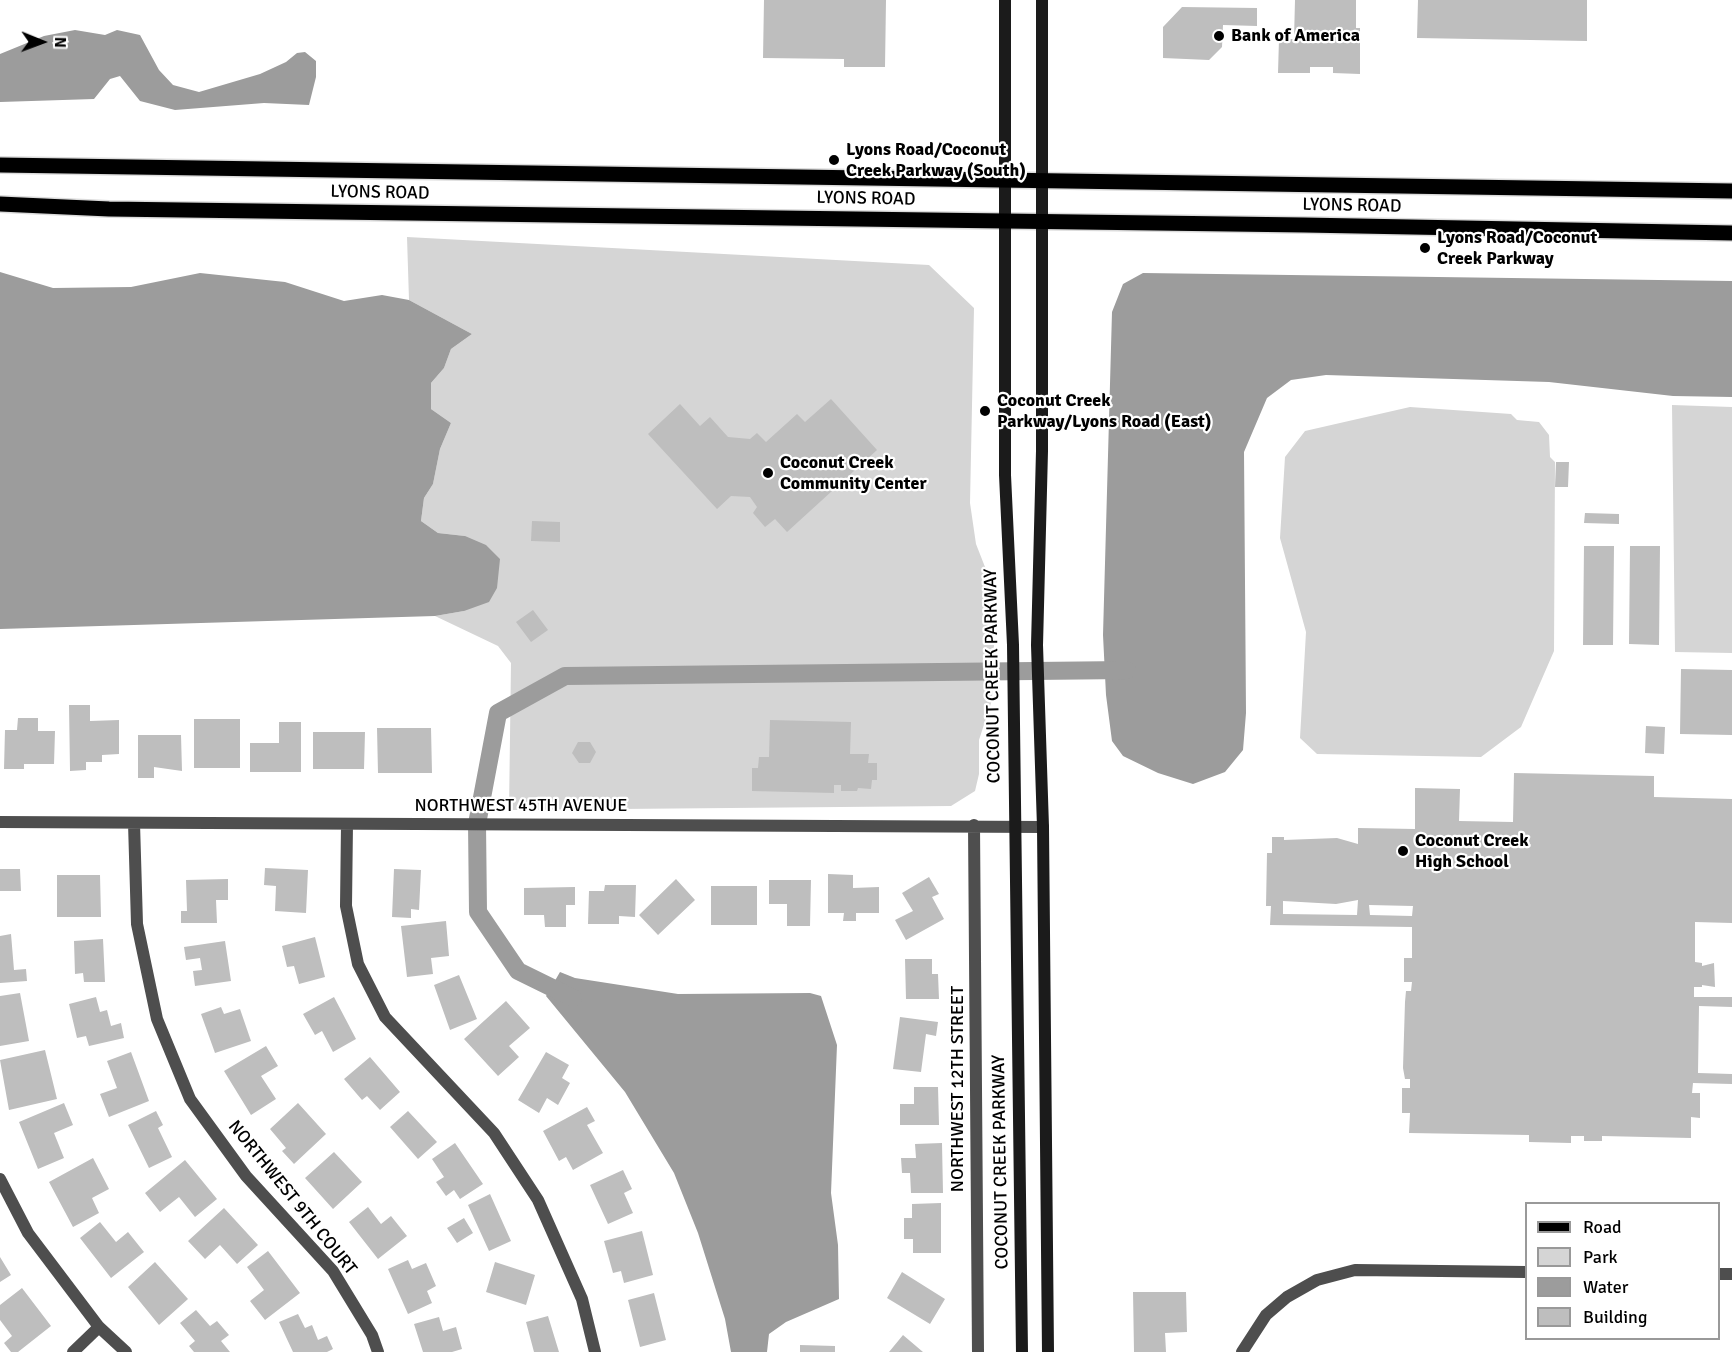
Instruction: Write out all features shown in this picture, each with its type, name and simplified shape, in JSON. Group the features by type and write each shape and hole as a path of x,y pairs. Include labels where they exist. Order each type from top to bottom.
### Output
{"main road":[{"name":"COCONUT CREEK PARKWAY","path":"1005,0 1005,475 1013,645 1022,1352"},
{"path":"1042,0 1042,451 1038,645 1043,827 1048,1352"},
{"name":"LYONS ROAD","path":"0,165 1004,182 1732,191"},
{"name":"LYONS ROAD","path":"0,204 109,209 1732,233"}],"street":[{"name":"NORTHWEST 45TH AVENUE","path":"0,822 1043,827"},
{"name":"NORTHWEST 9TH COURT","path":"134,823 139,935 157,1019 190,1099 246,1176 333,1271 372,1335 378,1352"},
{"path":"347,824 346,906 358,964 385,1017 494,1133 538,1200 582,1299 595,1352"},
{"name":"NORTHWEST 12TH STREET","path":"975,825 978,1352"},
{"path":"0,1179 28,1233 99,1327 126,1352"},
{"path":"1242,1352 1266,1315 1287,1297 1317,1280 1355,1270 1525,1272"},
{"path":"73,1352 99,1327"}],"green space":[{"path":"407,237 929,265 974,308 970,503 976,544 985,567 994,645 992,700 979,740 979,774 975,791 951,806 509,810 511,663 498,646 435,616 464,611 465,536 438,533 421,521 424,498 433,484 440,449 451,423 431,409 431,383 444,368 451,349 472,334 409,300"},
{"path":"1672,405 1732,407 1732,653 1675,652"},
{"path":"1410,407 1511,414 1517,420 1539,422 1549,435 1550,457 1555,462 1554,651 1521,727 1481,757 1317,754 1300,738 1306,632 1280,538 1285,457 1305,431"}],"water":[{"path":"75,30 105,35 117,30 140,35 159,70 173,85 199,92 260,74 286,62 297,53 305,52 316,61 316,77 309,105 264,103 175,110 140,101 120,76 110,79 94,99 0,102 0,54 44,36"},
{"path":"0,272 53,288 131,287 200,273 285,282 344,301 382,295 409,300 472,334 451,349 444,368 431,383 431,409 451,423 440,449 433,484 424,498 421,521 438,533 465,536 486,545 500,559 497,588 489,602 464,611 435,616 0,629"},
{"path":"1143,273 1732,281 1732,397 1673,396 1549,382 1326,375 1291,380 1267,398 1244,452 1246,713 1243,750 1225,772 1193,784 1158,773 1123,756 1112,741 1106,695 1103,635 1112,312 1123,284"},
{"path":"560,972 575,978 678,994 810,993 821,996 837,1045 831,1193 838,1245 839,1299 786,1322 769,1334 767,1352 731,1352 725,1319 698,1233 674,1173 625,1092 546,996"}],"building":[{"path":"764,0 886,0 885,67 844,67 844,59 763,58"},
{"path":"1295,0 1356,0 1356,28 1360,28 1360,74 1333,73 1333,67 1310,67 1310,73 1278,73 1279,39 1294,39"},
{"path":"1418,0 1587,0 1587,41 1417,38"},
{"path":"1182,7 1257,8 1257,26 1223,25 1222,47 1209,60 1163,58 1163,27"},
{"name":"Coconut Creek Community Center","path":"831,399 877,450 787,532 775,519 765,527 753,513 757,507 750,497 731,496 717,509 648,434 680,404 700,426 710,417 728,437 750,439 757,433 766,442 797,414 805,422"},
{"path":"1556,462 1569,462 1568,487 1555,487"},
{"path":"1585,513 1619,514 1619,524 1584,523"},
{"path":"532,521 560,522 560,542 531,541"},
{"path":"1584,546 1614,546 1613,645 1583,645"},
{"path":"1630,546 1660,546 1659,645 1629,644"},
{"path":"533,610 548,630 531,642 516,622"},
{"path":"1681,669 1732,670 1732,735 1680,734"},
{"path":"69,705 90,705 90,721 119,720 119,754 102,755 102,762 86,762 86,770 70,771"},
{"path":"18,718 38,718 38,731 55,731 54,764 24,764 24,769 4,769 5,730 17,730"},
{"path":"194,719 240,719 240,768 194,768"},
{"path":"770,720 851,722 850,754 869,754 868,763 877,763 877,780 872,780 871,789 858,788 857,791 841,791 841,785 834,785 834,793 752,791 752,768 758,768 759,757 769,757"},
{"path":"279,722 301,722 301,772 250,772 250,743 279,743"},
{"path":"1646,726 1665,727 1664,754 1645,753"},
{"path":"377,728 431,728 432,773 378,773"},
{"path":"313,732 365,732 364,769 313,769"},
{"path":"138,735 181,735 182,771 154,767 154,778 138,778"},
{"path":"578,742 590,742 596,752 590,763 579,763 572,753"},
{"path":"1514,773 1654,776 1654,797 1732,799 1732,923 1695,922 1695,962 1702,963 1702,966 1714,963 1715,987 1702,985 1702,987 1694,987 1694,997 1732,997 1732,1007 1699,1006 1698,1073 1732,1074 1732,1084 1693,1083 1692,1093 1700,1093 1700,1118 1691,1117 1691,1138 1602,1136 1602,1141 1584,1141 1584,1136 1571,1136 1571,1143 1529,1142 1529,1135 1409,1133 1410,1113 1402,1113 1402,1088 1410,1088 1410,1079 1405,1079 1403,1068 1406,991 1411,991 1412,982 1404,982 1404,958 1412,958 1412,927 1270,925 1271,906 1266,906 1267,853 1272,853 1272,837 1284,837 1284,840 1337,838 1358,844 1358,828 1415,829 1415,788 1460,789 1459,821 1513,822","holes":["1358,900 1357,915 1283,914 1283,901 1336,904","1369,905 1413,906 1412,916 1370,915"]},
{"path":"265,868 308,870 306,913 275,911 276,886 264,885"},
{"path":"0,869 20,869 21,891 0,891"},
{"path":"394,869 421,870 419,910 411,909 411,918 392,917"},
{"path":"828,874 853,875 853,888 879,887 879,913 856,913 856,921 843,921 844,913 828,913"},
{"path":"57,875 100,875 101,917 57,917"},
{"path":"929,877 939,894 932,897 944,919 906,940 895,920 913,911 902,893"},
{"path":"228,879 228,900 216,900 217,923 181,923 181,911 187,911 186,880"},
{"path":"676,879 695,900 658,935 639,915"},
{"path":"769,880 811,880 810,926 787,926 787,904 769,904"},
{"path":"605,885 636,885 635,917 619,916 619,924 588,924 589,891 604,891"},
{"path":"711,886 757,886 757,925 711,925"},
{"path":"575,887 575,905 566,905 566,927 545,927 544,915 524,915 524,888"},
{"path":"446,921 449,956 431,958 433,974 407,977 401,926"},
{"path":"11,934 14,970 26,969 27,981 0,983 0,936"},
{"path":"315,937 325,977 299,984 294,966 287,967 282,946"},
{"path":"103,939 105,982 84,982 83,973 75,974 74,941"},
{"path":"225,941 231,981 195,986 193,971 202,970 200,958 186,960 184,947"},
{"path":"905,959 932,959 932,974 938,974 939,999 906,999"},
{"path":"459,975 477,1019 450,1030 434,985"},
{"path":"20,993 29,1041 0,1046 0,996"},
{"path":"96,997 100,1012 107,1010 111,1026 121,1023 124,1038 89,1046 86,1036 77,1038 69,1004"},
{"path":"334,997 356,1039 333,1052 322,1031 315,1035 303,1014"},
{"path":"506,1001 530,1028 509,1046 519,1057 498,1076 464,1039"},
{"path":"221,1007 224,1014 240,1009 251,1041 215,1053 201,1014"},
{"path":"900,1017 938,1022 936,1036 926,1034 921,1072 893,1069"},
{"path":"266,1046 278,1066 261,1076 276,1099 251,1115 224,1071"},
{"path":"45,1050 57,1099 9,1110 0,1060"},
{"path":"131,1052 149,1101 109,1117 100,1094 117,1088 107,1061"},
{"path":"546,1052 569,1065 562,1078 570,1083 558,1105 547,1098 539,1113 518,1100"},
{"path":"370,1057 400,1092 380,1110 367,1096 362,1100 344,1079"},
{"path":"914,1087 938,1087 939,1125 900,1125 900,1104 914,1104"},
{"path":"64,1103 73,1125 54,1133 64,1158 38,1169 19,1122"},
{"path":"298,1103 326,1134 294,1164 282,1151 286,1148 270,1129"},
{"path":"587,1107 595,1121 587,1125 603,1153 573,1170 566,1157 559,1161 543,1131"},
{"path":"156,1111 163,1125 158,1128 172,1157 149,1168 128,1125"},
{"path":"408,1111 437,1142 418,1159 390,1127"},
{"path":"455,1143 483,1184 460,1199 454,1190 446,1196 436,1182 444,1177 432,1159"},
{"path":"942,1143 943,1193 911,1193 910,1173 902,1173 901,1158 916,1158 915,1144"},
{"path":"334,1152 362,1182 333,1209 305,1178"},
{"path":"93,1158 109,1189 92,1198 99,1213 73,1227 49,1182"},
{"path":"185,1160 217,1199 195,1217 179,1197 160,1212 145,1193"},
{"path":"623,1170 632,1189 624,1193 633,1213 608,1224 590,1185"},
{"path":"490,1194 511,1241 489,1251 468,1205"},
{"path":"941,1203 941,1253 913,1253 913,1239 904,1239 904,1218 912,1218 912,1204"},
{"path":"368,1207 381,1224 391,1216 407,1236 378,1259 349,1222"},
{"path":"224,1208 258,1245 237,1264 220,1245 205,1259 188,1241"},
{"path":"464,1218 473,1233 457,1243 447,1228"},
{"path":"100,1222 116,1242 128,1232 144,1252 111,1278 80,1238"},
{"path":"642,1231 653,1275 624,1283 621,1271 613,1273 604,1241"},
{"path":"268,1251 300,1293 265,1320 250,1301 264,1290 247,1267"},
{"path":"0,1257 11,1275 0,1282"},
{"path":"408,1260 412,1269 426,1263 436,1286 427,1291 432,1303 408,1314 388,1269"},
{"path":"155,1262 188,1299 159,1325 128,1287"},
{"path":"495,1262 535,1275 526,1305 486,1292"},
{"path":"902,1272 945,1299 930,1324 887,1298"},
{"path":"22,1288 51,1326 18,1352 11,1352 4,1343 12,1336 0,1320 0,1305"},
{"path":"1133,1292 1186,1292 1187,1332 1165,1333 1166,1352 1134,1352"},
{"path":"654,1293 666,1340 640,1347 628,1300"},
{"path":"196,1310 210,1326 217,1321 229,1335 221,1341 230,1352 194,1352 189,1346 195,1341 180,1323"},
{"path":"298,1314 305,1328 312,1325 318,1340 327,1336 333,1349 327,1352 293,1352 279,1322"},
{"path":"548,1316 559,1352 534,1352 526,1322"},
{"path":"439,1317 443,1331 456,1327 462,1349 452,1352 423,1352 414,1324"},
{"path":"903,1335 923,1352 889,1352"},
{"path":"800,1345 835,1346 835,1352 800,1352"}],"waterway":[{"path":"573,998 518,971 478,912 477,824 498,713 565,676 1127,670"}],"place":[{"name":"Bank of America","path":"1219,36"},
{"name":"Lyons Road/Coconut Creek Parkway (South)","path":"834,160"},
{"name":"Lyons Road/Coconut Creek Parkway","path":"1425,248"},
{"name":"Coconut Creek Parkway/Lyons Road (East)","path":"985,411"},
{"name":"Coconut Creek Community Center","path":"768,473"},
{"name":"Coconut Creek High School","path":"1403,851"}]}
